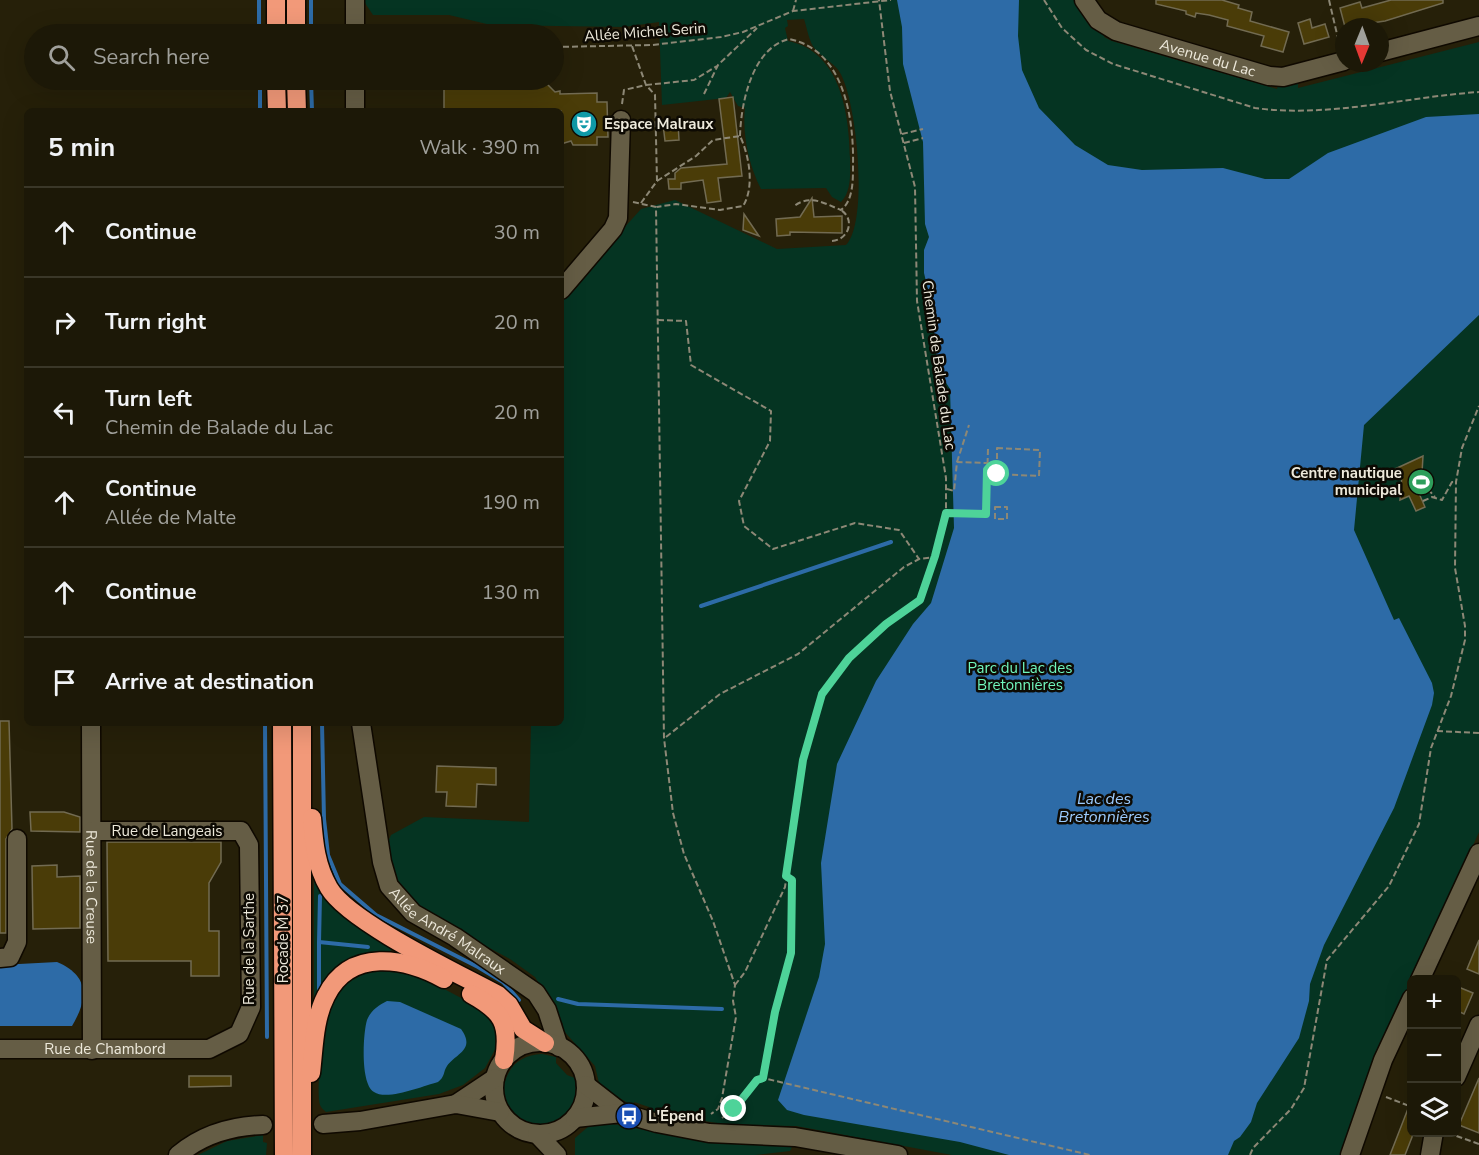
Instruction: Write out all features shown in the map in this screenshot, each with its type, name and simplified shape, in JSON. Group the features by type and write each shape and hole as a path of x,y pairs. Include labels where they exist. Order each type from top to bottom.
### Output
{"highway":[{"path":"276,0 276,24"},
{"path":"296,0 296,24"},
{"path":"276,90 277,108"},
{"path":"296,90 297,108"},
{"name":"Rocade M 37","path":"282,726 284,1155"},
{"path":"302,729 310,790 314,848 318,864 330,891 346,907 366,921 498,995 509,1005 523,1029 552,1045"},
{"name":"Rocade M 37","path":"302,729 302,1155"},
{"path":"302,1101 311,1077 317,1026 326,996 341,976 376,960 397,960 417,965 492,1007 501,1017 506,1030 504,1060"},
{"path":"276,1155 284,1133"}],"street":[{"path":"355,24 356,0"},
{"name":"Avenue du Lac","path":"1083,0 1098,20 1116,31 1262,74 1283,77 1335,63"},
{"path":"1389,50 1479,26"},
{"path":"355,90 355,108"},
{"path":"564,286 613,229 618,218 621,120"},
{"name":"Rue de la Creuse","path":"91,726 92,1050"},
{"name":"Allée André Malraux","path":"361,726 382,862 389,886 413,913 455,937 536,993 548,1010 552,1045"},
{"name":"Rue de Langeais","path":"92,831 241,831"},
{"name":"Rue de la Sarthe","path":"209,1049 238,1034 251,1007 249,845 241,831"},
{"path":"0,958 10,957 17,942 17,839"},
{"path":"1422,975 1479,853"},
{"path":"1350,1155 1371,1091 1407,1009"},
{"path":"1461,1066 1479,1026"},
{"path":"562,1155 570,1122 584,1102 585,1085 579,1064 552,1045 530,1043 515,1049 504,1060 495,1078 495,1101 500,1112 522,1131 537,1134 552,1133 570,1122 622,1113 709,1133 795,1137 898,1155"},
{"name":"Rue de Chambord","path":"0,1049 209,1049"},
{"path":"456,1104 495,1078"},
{"path":"585,1085 622,1113"},
{"path":"323,1124 360,1121 456,1104 500,1112"},
{"path":"178,1155 190,1144 217,1132 263,1125"},
{"path":"537,1134 557,1155"},
{"path":"1430,1155 1433,1137"}],"path":[{"path":"793,11 796,0"},
{"name":"Allée Michel Serin","path":"564,47 632,46 721,37 759,26 793,11 891,0"},
{"path":"1329,0 1335,24"},
{"name":"Chemin de Balade du Lac","path":"786,876 803,760 822,694 849,658 886,624 920,600 946,513 946,489 917,301 915,187 890,91 879,1"},
{"path":"621,120 624,90 646,85 694,81 718,65 759,26"},
{"path":"619,200 656,207 676,204 720,210 743,206 747,200 750,176 740,136 743,102 770,48 789,39 802,41 820,56 842,88 850,112 853,175 848,201 841,210"},
{"path":"632,46 646,85 655,95 657,181"},
{"path":"704,94 718,65"},
{"path":"902,134 923,129"},
{"path":"641,203 657,181 696,156 713,140 740,136"},
{"path":"904,143 923,138"},
{"path":"794,206 802,200 811,199 841,210 848,219 846,236 840,241 832,241"},
{"path":"656,207 664,738 672,804 684,854 713,921 735,985 733,1000 736,1017 722,1098 718,1109 711,1114"},
{"path":"658,320 686,321 691,365 771,411 770,441 739,501 744,525 773,549 855,523 899,530 919,559"},
{"path":"1250,1155 1253,1148 1291,1109 1304,1088 1322,1000 1327,960 1338,944 1381,898 1407,853 1422,814 1431,748 1451,696 1465,640 1465,626 1455,567 1456,482 1462,448 1479,406"},
{"path":"946,489 954,491 957,462 969,425"},
{"path":"987,470 997,471 997,474 1039,476 1040,450 997,448 997,471"},
{"path":"986,514 988,451 997,452"},
{"path":"957,462 987,463"},
{"path":"1425,481 1426,487 1435,497 1442,500 1452,482 1456,482"},
{"path":"1423,501 1435,497"},
{"path":"995,507 1007,507 1007,519 995,519 995,514 995,507"},
{"path":"946,513 995,514"},
{"path":"664,738 720,694 798,654 882,584 919,559 935,556"},
{"path":"1437,731 1479,733"},
{"path":"735,985 745,972 776,901 782,894 786,876 792,880 791,953 775,1012 763,1078"},
{"path":"717,1120 734,1109 757,1080 763,1078 1090,1155"},
{"path":"1371,1091 1407,1105"},
{"path":"1460,1137 1479,1144"}],"green space":[{"name":"Parc du Lac des Bretonnières","path":"363,0 1076,0 1106,32 1104,37 1112,41 1277,89 1279,82 1298,79 1298,88 1361,72 1389,72 1389,65 1479,42 1479,832 1415,975 1407,975 1407,992 1377,1059 1346,1155 952,1155 796,1126 729,1125 649,1112 649,1107 634,1102 633,1106 604,1089 599,1083 595,1066 563,1030 563,1024 535,977 510,959 426,914 393,881 388,842 391,835 424,817 529,822 531,726 564,726 564,295 641,209 675,200 777,249 846,245 853,232 859,187 855,132 845,85 839,71 813,46 804,19 787,20 788,26 785,28 788,41 806,47 820,58 831,71 844,104 849,141 850,175 849,187 841,202 832,197 826,188 761,189 747,150 745,108 738,106 730,92 726,98 662,105 659,22 624,27 487,24 449,15 373,15"},
{"path":"314,878 394,948 389,952 374,954 314,1006"},
{"path":"375,969 412,972 482,1009 496,1025 498,1044 485,1068 463,1085 439,1094 326,1112 320,1105 319,1084 324,1034 331,1006 334,998 347,984"},
{"path":"542,1054 556,1057 556,1063 567,1075 575,1078 574,1101 565,1116 551,1123 535,1124 520,1119 508,1108 503,1093 508,1074 514,1065 526,1057"},
{"path":"607,1123 705,1141 711,1139 793,1145 790,1151 755,1155 575,1155 575,1138 589,1126"},
{"path":"263,1135 263,1142 267,1143 266,1155 198,1155 227,1141"}],"water":[{"name":"Lac des Bretonnières","path":"897,0 1019,0 1018,36 1022,70 1039,108 1075,145 1108,165 1142,170 1223,168 1265,179 1289,179 1328,153 1426,117 1479,114 1479,315 1364,425 1354,530 1394,620 1399,618 1432,683 1434,693 1432,705 1394,808 1324,945 1310,984 1309,1001 1299,1038 1257,1103 1251,1122 1240,1137 1234,1141 1228,1155 1009,1155 960,1142 804,1115 787,1110 778,1100 819,977 825,944 821,863 837,764 876,681 913,624 931,603 954,528 950,389 938,370 931,302 924,273 924,250 929,237 925,224 923,142 903,64 902,27"},
{"path":"57,962 76,974 83,989 81,1007 72,1026 0,1026 0,965"},
{"path":"387,1001 400,1002 461,1029 465,1036 466,1047 447,1066 438,1082 387,1095 374,1092 370,1087 366,1079 364,1058 367,1020 378,1006"}],"building":[{"path":"1156,0 1222,0 1239,5 1238,8 1252,12 1250,21 1289,32 1283,52 1261,46 1264,36 1227,26 1228,20 1196,13 1195,17 1186,14 1186,11 1156,4"},
{"path":"1391,0 1443,0 1443,3 1389,20 1343,18 1340,8 1360,2 1362,8"},
{"path":"1310,19 1312,28 1325,24 1329,37 1304,44 1298,23"},
{"name":"Espace Malraux","path":"444,90 553,90 560,91 560,94 597,93 597,102 607,102 608,137 597,137 597,145 573,145 571,141 564,143 564,108 444,108"},
{"path":"733,97 742,176 718,178 721,201 707,203 703,180 681,183 681,189 669,189 668,179 675,179 675,173 681,168 727,164 719,99"},
{"path":"678,123 679,140 665,141 663,124"},
{"path":"812,198 814,217 842,216 842,233 790,232 790,235 777,236 776,219 800,217"},
{"path":"744,214 759,236 743,230"},
{"path":"1423,456 1421,490 1418,491 1425,507 1416,511 1409,496 1400,500 1402,474 1395,469"},
{"path":"0,721 9,721 12,829 6,839 6,933 0,933"},
{"path":"437,766 496,768 496,785 477,784 476,807 446,806 447,792 436,792"},
{"path":"30,812 64,812 80,817 80,832 31,831"},
{"path":"107,842 221,842 221,862 209,883 209,931 219,931 219,976 191,976 191,961 108,961"},
{"path":"57,865 57,877 80,876 80,928 33,929 32,866"},
{"path":"1479,940 1479,974 1467,969"},
{"path":"1461,988 1473,993 1464,1014 1461,1012"},
{"path":"189,1076 231,1076 231,1086 189,1087"},
{"path":"1479,1078 1479,1133 1461,1126 1461,1120"},
{"path":"1407,1111 1407,1137 1412,1137 1405,1155 1390,1155"}],"waterway":[{"path":"259,0 259,24"},
{"path":"311,0 311,24"},
{"path":"260,90 260,108"},
{"path":"311,90 312,108"},
{"path":"701,606 891,542"},
{"path":"265,726 267,1037"},
{"path":"322,726 324,819 328,855 340,884 376,915 478,967 503,982 519,1000"},
{"path":"320,896 319,942 368,947"},
{"path":"319,942 319,989"},
{"path":"558,999 578,1004 722,1009"}],"place":[{"name":"Espace Malraux","path":"584,124"},
{"name":"Centre nautique municipal","path":"1421,482"},
{"name":"L'Épend","path":"629,1116"}],"route":[{"path":"734,1109 757,1080 763,1078 775,1012 787,972 792,942 790,926 792,880 786,876 803,760 822,694 849,658 886,624 920,600 927,585 946,513 986,514 987,470 997,471 997,474"}]}
